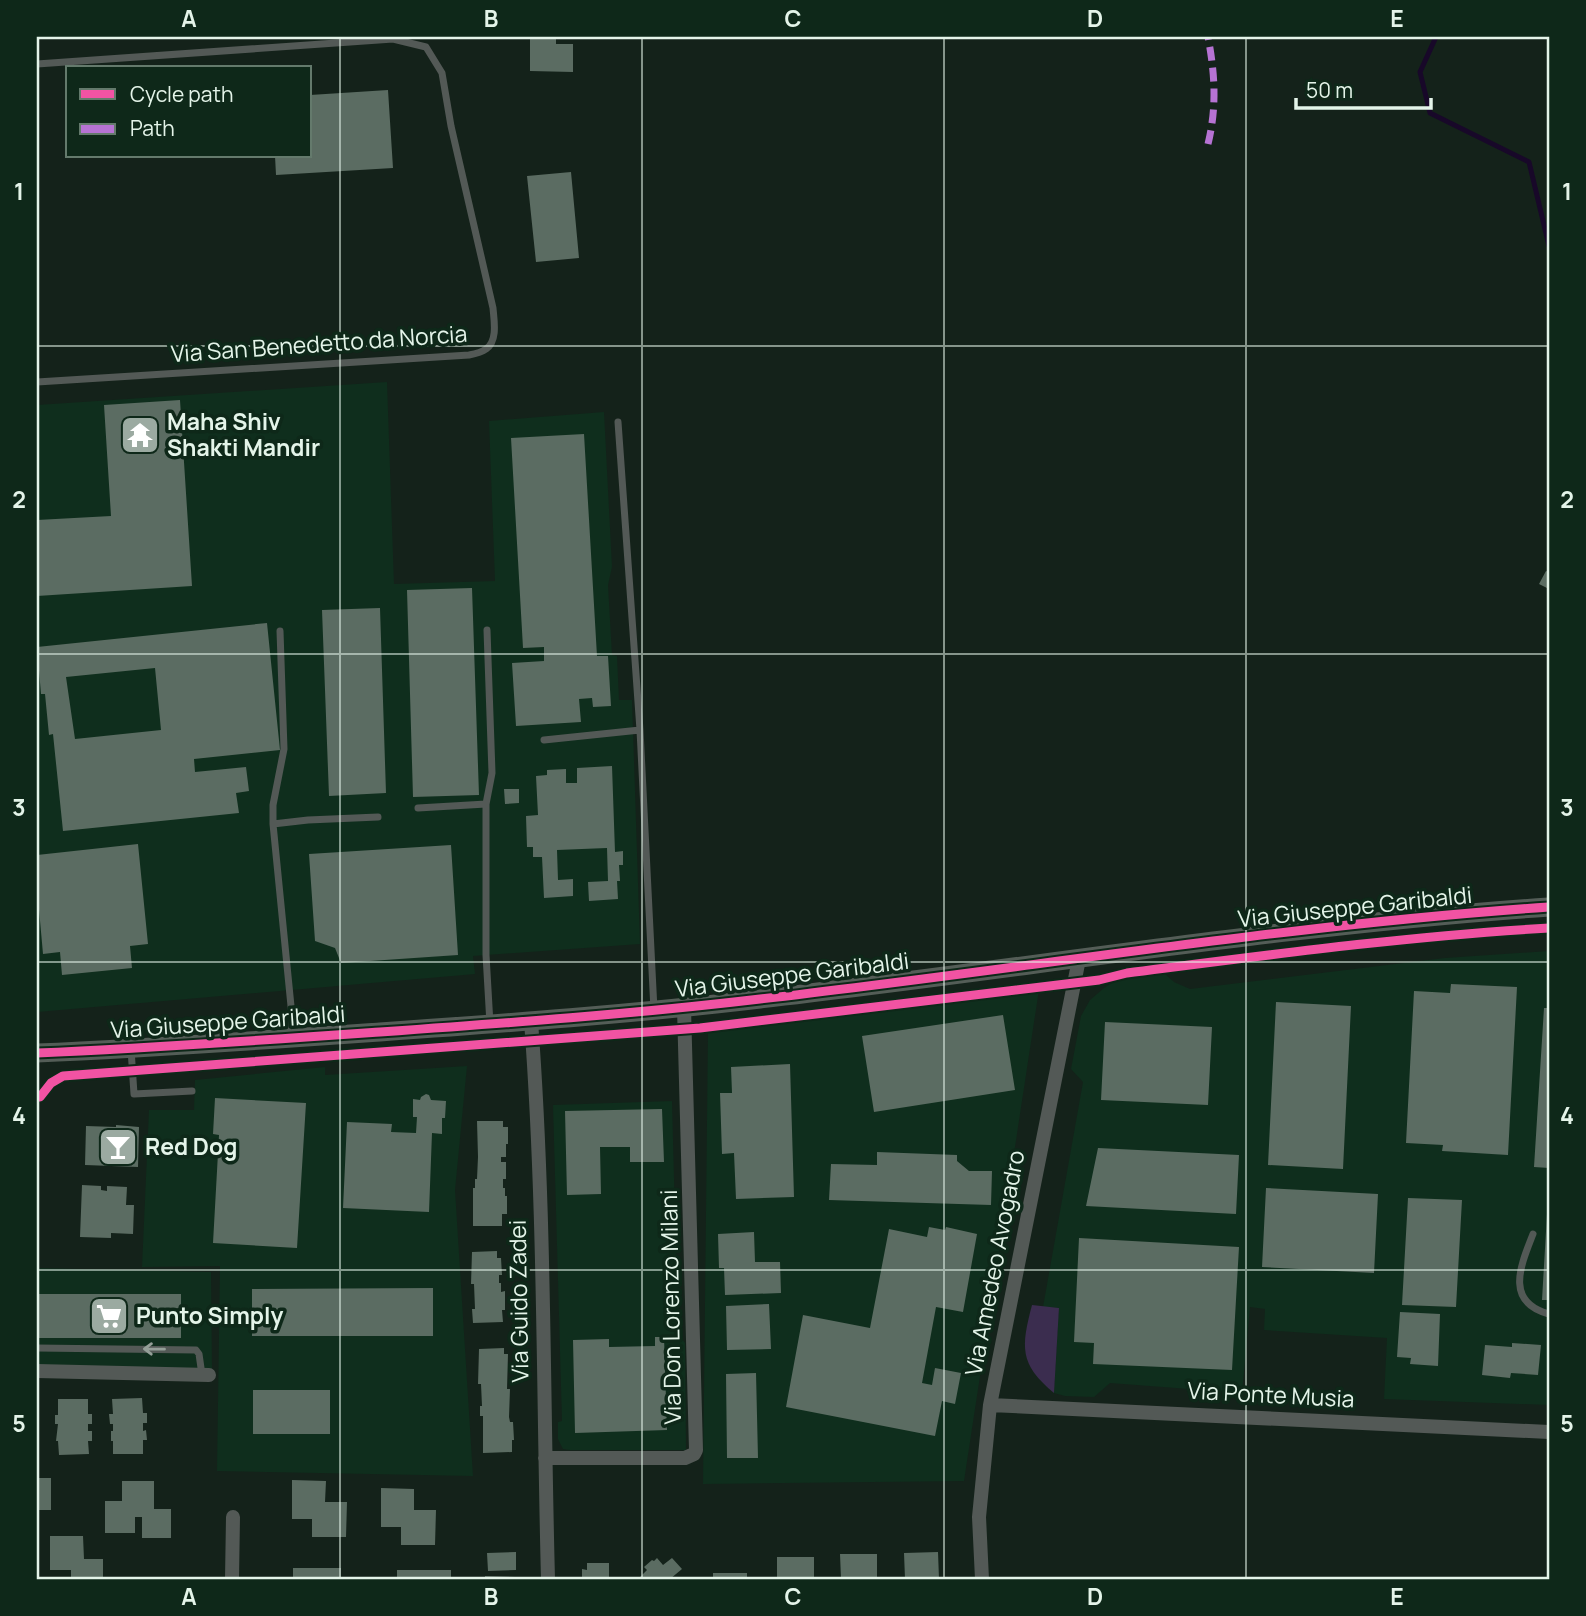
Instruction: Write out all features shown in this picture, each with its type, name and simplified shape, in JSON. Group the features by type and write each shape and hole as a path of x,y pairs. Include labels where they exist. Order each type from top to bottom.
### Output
{"street":[{"name":"Via Giuseppe Garibaldi","path":"37,1053 291,1038 684,1008 1340,925 1549,907"},
{"name":"Via Amedeo Avogadro","path":"982,1579 979,1517 990,1405 1079,959"},
{"name":"Via Don Lorenzo Milani","path":"545,1458 685,1458 696,1450 684,1008"},
{"name":"Via Guido Zadei","path":"531,1021 537,1090 541,1202 548,1579"},
{"path":"37,1371 206,1375"},
{"name":"Via Ponte Musia","path":"990,1405 1549,1432"},
{"path":"232,1579 233,1517"}],"lane":[{"name":"Via San Benedetto da Norcia","path":"37,64 393,39 426,47 442,73 451,126 493,308 494,331 492,342 486,349 469,355 37,382"},
{"path":"618,422 640,730 654,1010"},
{"path":"487,630 492,773 486,804 486,956 490,1024"},
{"path":"280,631 284,749 273,805 273,824 291,1006 291,1038"},
{"path":"544,740 640,730"},
{"path":"418,808 486,804"},
{"path":"273,824 378,817"},
{"path":"131,1049 134,1094 192,1091"},
{"path":"1532,1234 1520,1268 1519,1284 1525,1299 1535,1310 1549,1314"},
{"path":"37,1348 196,1350 200,1354 206,1375"}],"shaded area":[{"path":"387,382 394,584 495,581 489,421 604,412 612,567 608,585 612,655 617,656 619,700 632,700 640,944 473,956 475,974 37,1012 37,405"},
{"path":"1549,951 1549,1405 1384,1399 1387,1338 1264,1330 1265,1309 1250,1307 1242,1393 1110,1383 1094,1397 1054,1393 1059,1308 1043,1307 1083,1082 1071,1069 1081,1016 1090,1000 1120,978 1164,973 1174,982 1190,989 1445,958"},
{"path":"1040,983 964,1481 703,1484 708,1030"},
{"path":"467,1066 455,1190 473,1476 217,1471 220,1266 142,1267 149,1110 194,1110 195,1080 325,1067 325,1075"},
{"path":"672,1101 678,1333 685,1343 686,1450 563,1449 558,1439 558,1422 562,1421 553,1105"},
{"path":"37,1268 211,1272 212,1372 37,1370"},
{"path":"1032,1305 1059,1308 1054,1393 1034,1373 1026,1354 1026,1332"}],"building":[{"path":"530,37 556,37 556,44 573,44 573,72 530,71"},
{"path":"388,90 393,168 276,175 275,158 312,158 312,95"},
{"path":"571,172 579,258 536,262 527,176"},
{"path":"180,400 192,586 37,596 37,520 111,516 104,405"},
{"path":"584,434 597,656 608,656 611,706 593,707 592,698 579,699 581,722 516,726 512,663 544,661 544,647 523,648 511,438"},
{"path":"1546,571 1549,572 1549,589 1539,584"},
{"path":"472,588 479,795 413,797 407,590"},
{"path":"380,608 386,793 329,796 322,610"},
{"path":"267,623 280,750 194,759 195,772 246,767 249,791 236,793 239,813 63,831 53,734 49,735 45,694 41,694 37,647","holes":["155,668 161,730 75,739 66,677"]},
{"path":"612,766 615,852 623,851 623,865 619,865 620,881 617,881 618,899 589,901 588,882 608,881 607,848 557,850 558,880 573,879 573,896 544,898 542,857 533,857 533,847 527,847 526,816 538,815 536,776 547,775 547,770 566,769 566,783 577,783 577,768"},
{"path":"504,789 519,789 519,803 505,804"},
{"path":"138,844 148,944 130,946 132,968 62,975 60,952 43,954 37,855"},
{"path":"451,845 458,955 341,963 335,948 315,941 309,854"},
{"path":"1451,984 1517,987 1508,1155 1442,1151 1443,1145 1406,1143 1414,991 1450,993"},
{"path":"1276,1002 1351,1006 1343,1169 1268,1165"},
{"path":"1544,1008 1549,1008 1549,1168 1534,1167"},
{"path":"1003,1015 1015,1090 874,1112 862,1036"},
{"path":"1105,1022 1212,1027 1208,1105 1101,1100"},
{"path":"790,1064 794,1197 736,1199 734,1153 722,1154 720,1093 732,1093 731,1067"},
{"path":"426,1094 431,1100 446,1101 442,1134 432,1133 429,1212 343,1208 347,1122 392,1124 391,1132 416,1133 417,1117 413,1117 413,1099 420,1100"},
{"path":"215,1098 306,1103 297,1248 213,1243 219,1135 213,1134"},
{"path":"662,1109 664,1162 630,1162 630,1147 600,1147 601,1194 567,1195 565,1111"},
{"path":"477,1121 503,1121 503,1127 508,1127 506,1157 501,1157 501,1162 506,1162 503,1188 507,1196 507,1214 502,1214 502,1226 473,1226 473,1188 477,1179 478,1157"},
{"path":"86,1126 139,1127 138,1167 85,1165"},
{"path":"1098,1148 1239,1155 1236,1214 1086,1206"},
{"path":"877,1152 957,1155 957,1161 969,1171 992,1171 991,1205 829,1200 831,1164 877,1165"},
{"path":"82,1185 101,1186 101,1190 107,1191 107,1186 127,1187 126,1205 134,1205 133,1234 111,1233 111,1238 80,1237"},
{"path":"1266,1188 1378,1194 1374,1273 1262,1267"},
{"path":"1408,1198 1462,1200 1456,1307 1402,1305"},
{"path":"1547,1214 1549,1300 1542,1300"},
{"path":"929,1227 945,1230 946,1227 977,1234 963,1312 936,1307 922,1383 932,1385 935,1368 961,1373 955,1404 942,1401 935,1436 786,1407 803,1315 870,1328 889,1229 927,1237"},
{"path":"754,1232 755,1262 780,1262 781,1293 725,1295 724,1268 719,1268 718,1234"},
{"path":"1079,1238 1239,1247 1232,1370 1093,1364 1094,1343 1074,1342"},
{"path":"497,1251 497,1258 501,1258 502,1275 499,1275 499,1283 501,1292 505,1291 503,1322 473,1323 472,1309 475,1309 474,1284 471,1284 472,1252"},
{"path":"433,1288 433,1336 252,1336 252,1289"},
{"name":"Punto Simply","path":"37,1294 181,1294 181,1338 37,1338"},
{"path":"769,1304 771,1349 727,1350 726,1306"},
{"path":"1400,1312 1440,1314 1438,1366 1410,1364 1411,1358 1397,1357"},
{"path":"655,1337 664,1337 667,1430 575,1433 573,1340 609,1339 609,1347 655,1346"},
{"path":"1512,1343 1541,1345 1538,1375 1511,1373 1510,1378 1482,1375 1485,1345 1512,1347"},
{"path":"504,1348 504,1354 508,1354 507,1389 510,1389 509,1417 510,1422 513,1422 514,1440 512,1452 483,1453 481,1384 478,1384 479,1349"},
{"path":"756,1373 758,1458 727,1458 726,1374"},
{"path":"253,1390 330,1390 330,1434 253,1434"},
{"path":"142,1398 143,1413 147,1413 147,1423 143,1423 147,1440 143,1440 143,1454 113,1454 113,1424 110,1424 109,1414 113,1414 112,1399"},
{"path":"58,1399 88,1399 88,1414 92,1414 92,1424 88,1424 88,1431 92,1431 92,1441 88,1441 89,1454 59,1455 56,1441 58,1424 55,1424"},
{"path":"37,1478 51,1478 51,1510 37,1510"},
{"path":"292,1480 326,1481 325,1502 347,1502 346,1537 312,1537 312,1519 292,1519"},
{"path":"122,1481 154,1481 154,1509 171,1509 171,1538 142,1538 142,1517 135,1517 135,1533 105,1533 105,1501 122,1501"},
{"path":"381,1488 414,1489 414,1510 436,1510 435,1545 401,1545 401,1527 381,1527"},
{"path":"50,1536 83,1536 84,1559 103,1559 103,1579 71,1579 71,1570 50,1570"},
{"path":"516,1552 516,1570 488,1571 487,1553"},
{"path":"938,1552 939,1579 905,1579 904,1553"},
{"path":"840,1554 877,1554 877,1579 841,1579"},
{"path":"777,1557 814,1557 814,1579 777,1579"},
{"path":"657,1558 663,1565 672,1558 682,1569 670,1579 640,1577 647,1570 644,1567"},
{"path":"587,1563 609,1563 609,1579 582,1579 582,1569 587,1570"},
{"path":"293,1568 341,1568 341,1579 293,1579"},
{"path":"397,1570 451,1570 451,1579 397,1579"},
{"path":"713,1573 747,1573 747,1579 713,1579"},
{"path":"485,1576 515,1577 515,1579 485,1579"}],"waterway":[{"path":"1436,37 1420,72 1430,113 1529,162 1549,246"}],"marked path":[{"path":"1208,37 1214,90 1208,144"}],"cycle path":[{"path":"37,1053 523,1022 665,1009 1253,936 1549,907"},
{"path":"37,1097 63,1076 700,1028 1099,980 1127,973 1338,947 1549,928"}],"place":[{"name":"Maha Shiv Shakti Mandir","path":"140,435"},
{"name":"Red Dog","path":"118,1147"},
{"name":"Punto Simply","path":"109,1316"}]}
